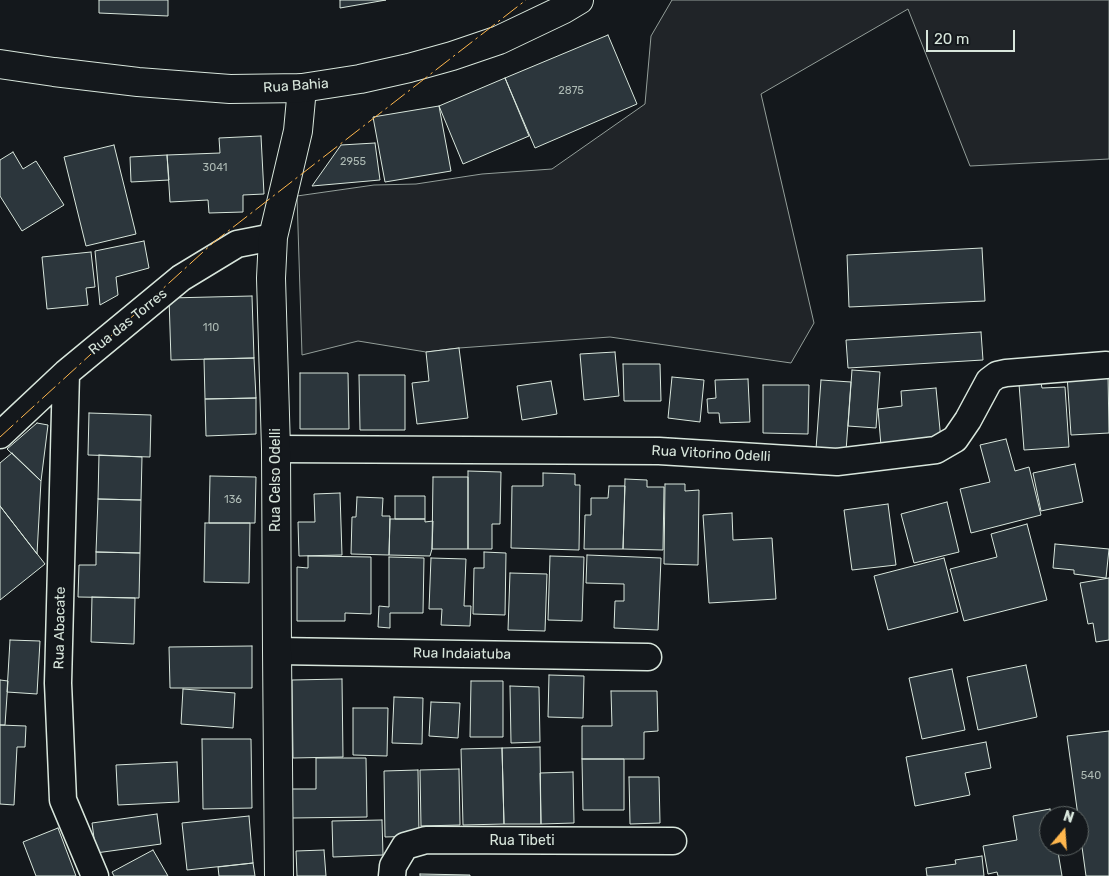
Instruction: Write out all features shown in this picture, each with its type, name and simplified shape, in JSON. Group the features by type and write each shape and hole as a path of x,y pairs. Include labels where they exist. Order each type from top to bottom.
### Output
{"street":[{"name":"Rua Bahia","path":"0,64 138,82 230,89 302,88 360,79 452,56 499,40 579,0"},
{"name":"Rua Celso Odelli","path":"279,876 276,449 271,278 273,237 298,131 302,88"},
{"name":"Rua das Torres","path":"0,435 66,373 182,278 237,244 273,237"},
{"name":"Rua Vitorino Odelli","path":"276,449 659,451 838,462 936,450 955,439 968,420 989,380 998,375 1106,365"},
{"name":"Rua Abacate","path":"66,373 58,683 63,800 95,876"},
{"name":"Rua Indaiatuba","path":"276,652 648,657"},
{"name":"Rua Tibeti","path":"392,876 393,866 404,846 426,840 673,842"}],"shaded area":[{"path":"672,0 1109,0 1109,159 970,166 908,9 761,94 814,323 791,363 610,337 426,352 358,341 302,355 297,196 374,185 416,184 482,174 552,169 645,104 651,36"}],"building":[{"path":"99,0 168,0 168,16 99,13"},
{"path":"340,0 386,0 340,8"},
{"path":"608,35 637,104 535,148 505,78"},
{"path":"505,78 529,136 463,164 439,106"},
{"path":"439,106 451,171 385,182 373,117"},
{"path":"261,136 264,194 243,195 243,212 209,213 208,200 170,202 167,155 220,153 219,138"},
{"path":"375,143 380,180 312,186 341,145"},
{"path":"114,145 136,234 86,246 64,157"},
{"path":"13,152 23,169 36,161 64,205 22,231 0,196 0,160"},
{"path":"167,155 169,180 131,182 130,157"},
{"path":"144,241 149,268 116,277 118,295 100,305 95,251"},
{"path":"982,248 985,301 849,307 847,255"},
{"path":"91,252 95,287 86,288 88,305 47,309 42,257"},
{"path":"252,296 254,358 171,360 169,298"},
{"path":"981,332 983,360 848,368 846,340"},
{"path":"459,348 468,418 417,424 412,383 429,381 426,352"},
{"path":"615,352 619,396 584,400 580,354"},
{"path":"254,358 256,398 205,399 204,359"},
{"path":"623,364 660,364 661,401 624,401"},
{"path":"852,370 880,372 876,428 848,426"},
{"path":"300,373 348,373 349,429 300,429"},
{"path":"1108,373 1109,433 1071,435 1067,375"},
{"path":"359,375 405,375 405,430 360,430"},
{"path":"672,377 704,380 700,422 668,418"},
{"path":"748,379 750,422 720,423 719,413 708,413 707,399 716,398 715,380"},
{"path":"821,380 851,382 846,451 816,449"},
{"path":"551,381 557,414 522,420 517,386"},
{"path":"1041,383 1042,388 1065,387 1069,447 1024,450 1019,384"},
{"path":"763,385 809,385 808,434 763,433"},
{"path":"936,388 941,440 881,446 878,409 902,406 901,391"},
{"path":"256,398 256,434 206,436 205,399"},
{"path":"89,413 151,415 150,457 88,455"},
{"path":"37,423 48,425 41,481 7,449"},
{"path":"1006,439 1015,471 1029,467 1041,515 971,533 960,489 990,482 980,445"},
{"path":"12,453 41,481 37,554 0,506 0,463"},
{"path":"99,455 142,457 141,500 98,499"},
{"path":"1075,464 1083,502 1041,511 1033,473"},
{"path":"468,471 501,472 500,524 492,524 492,549 468,549"},
{"path":"543,473 575,474 575,485 580,485 579,550 511,548 512,486 543,486"},
{"path":"210,476 256,477 255,523 209,523"},
{"path":"433,477 468,477 468,549 432,549"},
{"path":"625,479 647,480 647,487 664,487 663,550 623,549"},
{"path":"665,484 685,484 685,491 699,490 698,565 664,564"},
{"path":"609,486 625,486 623,549 584,549 585,515 591,515 591,498 608,498"},
{"path":"340,493 342,555 299,556 298,522 315,522 314,494"},
{"path":"395,496 425,496 425,519 395,519"},
{"path":"357,497 383,498 382,516 390,516 389,555 351,554 352,517 356,517"},
{"path":"98,499 141,500 140,553 96,552"},
{"path":"947,502 959,552 914,563 901,514"},
{"path":"888,504 896,565 852,570 844,510"},
{"path":"0,506 45,564 0,600"},
{"path":"732,513 733,540 772,538 776,599 709,603 703,515"},
{"path":"390,519 425,519 425,522 433,521 430,556 389,555"},
{"path":"205,523 250,523 249,583 204,582"},
{"path":"1027,524 1047,600 964,621 950,569 997,557 991,534"},
{"path":"1055,544 1109,549 1106,578 1074,574 1074,570 1053,568"},
{"path":"96,552 140,553 139,598 78,597 79,565 96,565"},
{"path":"484,552 506,553 505,615 473,614 474,568 484,568"},
{"path":"587,555 661,558 658,630 614,628 615,601 624,601 624,584 586,583"},
{"path":"308,556 371,557 371,614 345,613 345,621 297,621 297,567 308,568"},
{"path":"550,556 584,557 582,621 548,620"},
{"path":"389,557 424,558 423,613 390,613 390,628 378,627 379,606 389,607"},
{"path":"431,558 466,559 464,606 471,606 470,626 441,625 442,609 429,609"},
{"path":"944,558 958,612 888,630 874,576"},
{"path":"510,573 547,574 545,631 508,630"},
{"path":"1109,578 1109,640 1096,642 1093,623 1088,624 1080,583"},
{"path":"92,597 135,598 134,644 91,642"},
{"path":"10,640 40,641 37,694 7,692"},
{"path":"252,646 252,688 170,688 169,647"},
{"path":"1026,665 1037,717 978,730 967,677"},
{"path":"952,669 965,730 922,739 909,678"},
{"path":"549,675 584,676 583,718 548,717"},
{"path":"342,679 343,757 293,758 292,680"},
{"path":"0,680 8,681 5,725 0,725"},
{"path":"471,681 503,681 503,737 470,737"},
{"path":"510,686 539,687 540,742 511,743"},
{"path":"183,689 235,693 233,728 181,724"},
{"path":"611,691 657,691 658,731 644,732 644,759 582,759 582,726 612,726"},
{"path":"394,697 423,698 422,744 392,743"},
{"path":"431,702 460,703 458,738 429,736"},
{"path":"353,708 388,708 387,756 353,755"},
{"path":"0,725 26,726 25,747 17,747 14,805 0,804"},
{"path":"1109,731 1109,876 1086,876 1083,856 1089,856 1089,806 1077,806 1067,736"},
{"path":"202,739 251,739 252,808 203,809"},
{"path":"986,742 991,768 965,773 970,795 915,806 906,757"},
{"path":"540,747 541,824 504,824 502,748"},
{"path":"502,748 504,824 463,825 461,749"},
{"path":"316,758 366,758 367,817 292,818 292,789 316,789"},
{"path":"582,759 624,759 624,810 583,810"},
{"path":"177,762 179,802 118,805 116,765"},
{"path":"459,769 460,825 421,826 420,770"},
{"path":"418,770 419,836 385,837 384,771"},
{"path":"573,772 574,823 541,824 540,773"},
{"path":"629,777 659,777 660,823 630,824"},
{"path":"1039,811 1039,856 1059,856 1062,876 998,876 997,872 988,874 983,846 1017,840 1013,816"},
{"path":"157,814 161,844 96,853 92,823"},
{"path":"249,816 253,863 187,870 182,823"},
{"path":"382,820 383,855 333,857 332,821"},
{"path":"58,828 76,876 36,876 23,842"},
{"path":"153,850 168,876 114,876 112,872"},
{"path":"324,850 326,876 297,876 296,851"},
{"path":"982,856 984,876 927,876 926,868 956,864 955,860"},
{"path":"253,863 255,876 219,876 218,867"},
{"path":"420,874 470,875 470,876 420,876"}],"power":[{"path":"0,437 214,242 526,0"}]}
